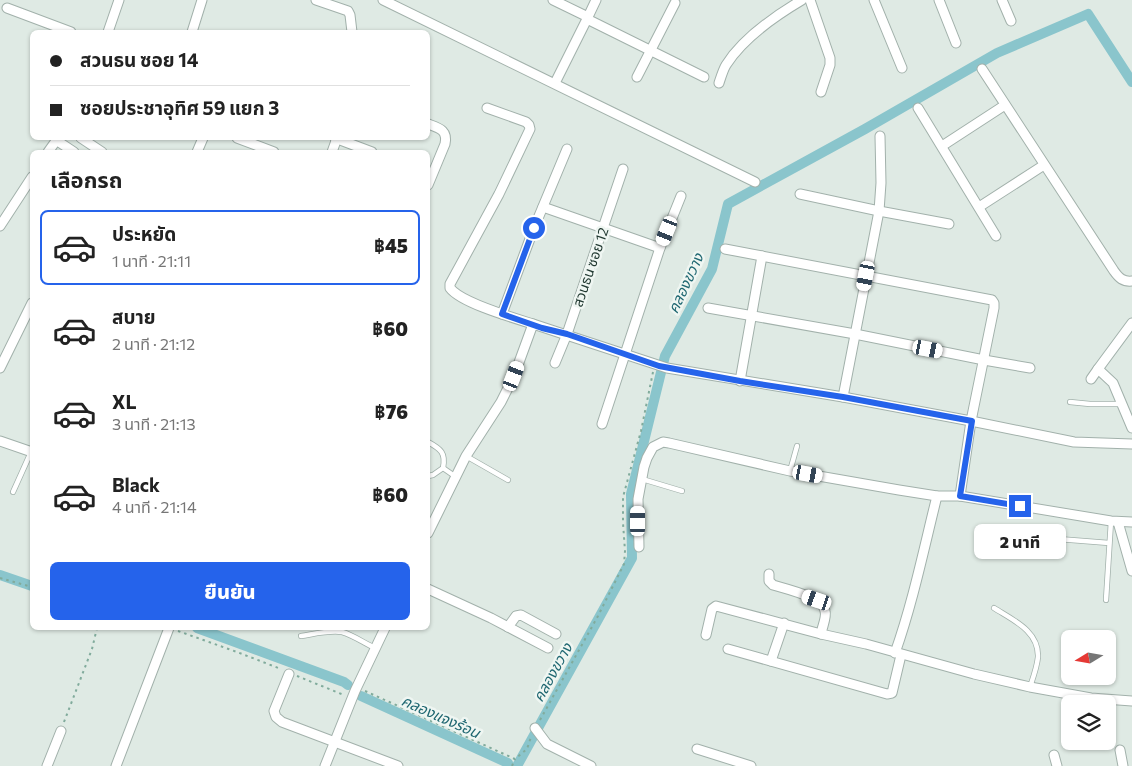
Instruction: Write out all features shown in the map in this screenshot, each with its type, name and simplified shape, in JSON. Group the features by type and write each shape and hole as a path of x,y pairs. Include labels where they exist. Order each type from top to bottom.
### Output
{"street":[{"path":"193,30 202,0"},
{"path":"316,0 348,11 352,30"},
{"path":"383,0 756,182"},
{"path":"553,0 704,77"},
{"path":"555,83 596,0"},
{"path":"719,83 726,66 740,47 764,25 802,0"},
{"path":"810,0 830,58 830,65 821,92"},
{"path":"874,0 902,68"},
{"path":"939,0 956,43"},
{"path":"1002,0 1011,21"},
{"path":"108,30 115,1"},
{"path":"638,77 675,2"},
{"path":"7,8 65,30"},
{"path":"982,69 1119,278 1123,281 1132,282"},
{"path":"942,146 1005,105"},
{"path":"487,108 526,122 530,125 530,130 450,285 455,294 502,314 660,366 843,397 1074,442 1132,444"},
{"path":"918,108 996,236"},
{"path":"430,125 440,128 444,133 446,144 430,177"},
{"path":"843,397 879,211 881,183 880,136"},
{"path":"58,140 71,150"},
{"path":"84,140 99,150"},
{"path":"243,140 269,150"},
{"path":"341,140 367,150"},
{"path":"502,314 567,148"},
{"path":"979,207 1044,165"},
{"name":"สวนธน ซอย 12","path":"556,364 623,169"},
{"path":"0,226 30,180"},
{"path":"800,194 949,224"},
{"path":"602,424 660,248 680,196"},
{"path":"543,208 660,248"},
{"path":"725,249 992,300 994,308 972,421 960,496"},
{"path":"740,381 762,256"},
{"path":"0,368 30,307"},
{"path":"708,308 1030,368"},
{"path":"1091,379 1132,323"},
{"path":"430,525 466,456 501,402 514,376 534,324"},
{"path":"1098,369 1113,383 1132,428"},
{"path":"0,441 30,451"},
{"path":"639,547 638,499 642,479 648,458 654,447 663,442 790,471 899,490 937,496 960,496 1114,522 1132,522"},
{"path":"728,649 887,694 892,693 898,654 937,496"},
{"path":"1114,522 1132,571"},
{"path":"769,574 769,581 773,585 817,600 823,605 826,612 821,634"},
{"path":"430,590 548,648"},
{"path":"706,635 712,610 716,606 1030,688 1091,698 1132,701"},
{"path":"508,627 516,616 521,615 556,634"},
{"path":"771,661 784,623"},
{"path":"116,766 167,630"},
{"path":"325,766 356,687 384,630"},
{"path":"287,672 274,711 276,717 282,722 334,743 398,766"},
{"path":"536,730 547,744 591,766"},
{"path":"47,766 61,731"},
{"path":"697,749 750,766"},
{"path":"1120,750 1124,766"},
{"path":"1054,755 1057,766"}],"lane":[{"path":"1070,402 1122,404"},
{"path":"430,443 438,448 444,456 443,468 430,476"},
{"path":"790,471 797,446"},
{"path":"13,492 30,456"},
{"path":"466,456 508,480"},
{"path":"443,468 456,477"},
{"path":"642,479 682,491"},
{"path":"1106,600 1109,543 1114,522"},
{"path":"1034,537 1109,543"},
{"path":"994,608 1027,629 1035,640 1038,649 1038,659 1030,688"},
{"path":"301,636 340,632 375,648"}],"path":[{"path":"512,766 515,760 527,749 624,564 623,497 660,366"},
{"path":"0,578 30,586"},
{"path":"61,731 92,648 96,630"},
{"path":"174,630 238,652 352,698"},
{"path":"356,687 515,760"}],"waterway":[{"name":"คลองขวาง","path":"517,766 632,558 631,494 665,356 712,269 728,204 865,129 997,53 1088,14 1132,82"},
{"name":"คลองแจงร้อน","path":"0,575 30,585"},
{"name":"คลองแจงร้อน","path":"202,630 348,685"},
{"name":"คลองแจงร้อน","path":"361,696 508,763"}],"route":[{"path":"534,228 502,314 659,366 972,421 960,496 1020,506"}]}
